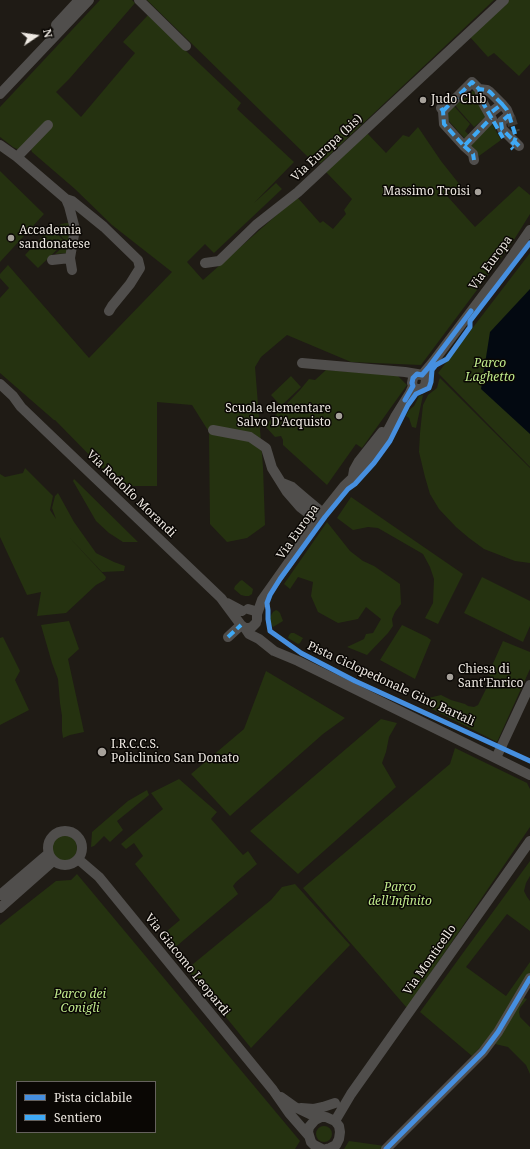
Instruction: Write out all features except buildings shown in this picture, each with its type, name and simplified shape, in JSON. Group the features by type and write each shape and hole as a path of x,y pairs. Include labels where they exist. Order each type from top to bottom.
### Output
{"street":[{"path":"0,87 79,0"},
{"path":"0,94 89,0"},
{"path":"139,0 186,46"},
{"name":"Via Europa (bis)","path":"205,263 219,260 256,225 298,192 504,0"},
{"path":"475,85 490,92 507,110 510,116 501,122 502,129 515,142"},
{"path":"474,160 472,154 444,124 442,110 475,85"},
{"path":"475,85 490,116 504,138"},
{"path":"464,146 502,104"},
{"path":"17,157 48,125"},
{"path":"0,145 17,157 66,199 72,201 104,227 138,260 140,268 130,284 109,311"},
{"path":"66,199 75,229 70,258 72,270"},
{"name":"Via Europa","path":"228,637 247,619 262,600 320,516 352,478 359,461 395,417 418,381 506,265 530,230"},
{"path":"52,260 70,258"},
{"path":"302,363 405,372 418,381"},
{"name":"Via Rodolfo Morandi","path":"0,384 222,600 247,619 249,634 259,639 274,651 298,661 529,775"},
{"name":"Via Rodolfo Morandi","path":"0,388 19,404"},
{"name":"Via Rodolfo Morandi","path":"0,393 11,403 19,404"},
{"name":"Via Europa","path":"212,430 250,437 266,448 272,468 287,492 300,507 320,516"},
{"path":"496,758 530,685"},
{"path":"0,908 52,862 50,857 47,849 52,836 60,831 68,831 76,834 81,842 82,852 78,859 71,864 66,865 57,864 50,857"},
{"name":"Via Monticello","path":"335,1121 350,1094 529,842"},
{"path":"0,895 50,857"},
{"name":"Via Giacomo Leopardi","path":"78,859 99,877 273,1090 309,1142"},
{"path":"386,1149 483,1052 498,1032 530,978"},
{"name":"Via Giacomo Leopardi","path":"273,1090 285,1101 295,1107 320,1118"},
{"name":"Via Monticello","path":"320,1118 334,1103 350,1094"},
{"path":"295,1107 314,1108 323,1107 334,1103"},
{"path":"326,1117 335,1121 339,1126 339,1139 336,1145 327,1149 309,1142 309,1127 314,1120 320,1118 326,1117"}],"green space":[{"path":"100,0 132,0 135,3 56,92 81,117 135,53 123,42 148,15 241,103 237,109 294,162 254,203 276,183 282,189 214,253 205,244 187,262 203,280 297,197 320,223 323,221 333,229 346,214 344,210 352,199 326,172 367,133 386,153 403,135 409,137 418,127 441,161 460,185 448,197 475,227 519,186 530,195 530,214 512,243 421,365 351,362 287,335 261,357 255,367 263,467 265,525 247,538 227,542 210,524 209,432 192,405 157,402 157,486 123,486 101,467 55,420 0,373 0,298 9,288 0,278 0,274 8,265 89,358 172,272 112,225 75,189 32,152 28,142 19,150 0,137 0,107"},
{"path":"147,0 494,0 321,163 308,157"},
{"path":"509,0 530,0 530,64 519,76 494,53 488,57 470,37"},
{"path":"474,90 488,115 474,127 455,105"},
{"path":"453,105 470,124 465,131 470,136 466,140 449,121 446,113"},
{"path":"491,122 501,140 479,156 468,145"},
{"name":"Accademia sandonatese","path":"0,171 44,214 0,262"},
{"path":"71,223 68,253 55,254 67,243 55,229 61,224"},
{"path":"51,227 65,242 38,268 25,255"},
{"name":"Parco Laghetto","path":"530,253 530,467 438,373"},
{"path":"326,370 397,375 407,385 362,448 356,444 327,485 283,445 281,436 275,437 265,426 309,379 315,380"},
{"path":"291,376 301,387 281,406 271,395"},
{"path":"440,378 530,468 530,563 515,561 484,549 456,527 439,509 430,494 419,452 420,433 423,405 428,395 437,388"},
{"path":"423,395 416,428 412,427 409,418 406,416 409,410 414,406 419,396"},
{"path":"25,468 53,496 50,510 56,519 52,508 55,496 58,493 74,522 96,553 125,566 124,571 102,572 68,536 106,577 105,580 96,585 66,613 37,616 41,592 27,595 0,537 0,474 5,477 23,473"},
{"path":"74,479 138,542 123,542 109,533 96,521 73,481"},
{"path":"351,497 463,574 438,624 425,618 433,603 434,579 423,554 378,528 368,527 353,530 337,518"},
{"path":"327,522 350,551 400,584 401,604 392,619 393,626 367,655 347,647 364,639 366,634 373,633 381,619 366,607 358,619 338,623 318,612 311,596 313,582 298,577 290,589 284,584"},
{"path":"482,577 530,601 530,626 523,642 464,613"},
{"path":"242,580 253,589 252,594 249,596 241,595 234,589 235,586"},
{"path":"276,610 280,613 283,621 273,627 270,617"},
{"path":"69,621 79,649 68,659 84,732 63,738 58,679 41,625"},
{"path":"402,625 431,640 415,679 380,660"},
{"path":"291,633 303,638 300,643 298,644 288,638"},
{"path":"3,637 20,671 15,680 29,710 0,725 0,638"},
{"path":"503,641 530,652 530,669 497,742 422,704 424,699 441,695 468,706 474,707 478,705 490,681 489,669 491,668"},
{"path":"266,671 345,718 323,734 230,816 191,774 244,729"},
{"path":"381,719 397,723 389,737 382,763 396,787 298,874 250,831"},
{"name":"Parco dell'Infinito","path":"455,748 527,783 530,789 530,827 407,1008 303,888 450,764"},
{"path":"179,779 217,812 211,819 243,855 248,851 257,864 233,886 238,894 172,950 161,936 180,920 135,864 143,856 134,843 126,849 121,844 163,809 151,793"},
{"path":"147,790 149,795 117,821 123,830 110,842 104,836 91,847 92,832 128,801"},
{"path":"64,835 73,839 77,848 73,857 64,861 55,857 51,848 55,839"},
{"path":"530,861 530,876 524,891 530,901 530,931 507,914 466,967 506,996 530,962 530,973 498,1029 472,1056 420,1012"},
{"name":"Parco dei Conigli","path":"77,874 300,1141 295,1149 0,1149 0,925 56,881 71,880"},
{"path":"295,884 350,945 251,1048 187,969 271,900 282,887"},
{"path":"521,997 527,999 520,1008 519,1012 520,1017 530,1027 530,1074 526,1065 508,1047 495,1044"},
{"path":"321,1126 327,1126 332,1131 330,1140 327,1142 321,1142 316,1137 316,1131"},
{"path":"349,1141 385,1146 382,1149 344,1149"}],"shaded area":[{"path":"530,289 530,434 481,389 490,332"}],"tunnel":[{"path":"510,116 515,132"}],"marked path":[{"path":"443,111 472,82 479,89 490,92 502,104 489,114"},
{"path":"479,89 483,103 503,138"},
{"path":"502,104 509,115 501,122 502,129 519,146"},
{"path":"441,108 443,111 444,124 464,146 491,118"},
{"path":"509,115 516,137 510,146 513,149"},
{"path":"464,146 473,154 474,160"},
{"path":"228,637 241,625"}],"cycle path":[{"name":"Pista Ciclopedonale Gino Bartali","path":"530,243 470,321 470,327 447,359 436,365 432,370 429,388 416,394 408,405 390,441 374,463 355,484 348,489 325,517 280,579 267,603 270,631 301,653 355,681 530,761"},
{"path":"405,400 413,386 413,378 417,374 422,375 471,311"},
{"path":"386,1149 483,1052 498,1032 530,978"}],"place":[{"name":"Judo Club","path":"423,100"},
{"name":"Massimo Troisi","path":"478,192"},
{"name":"Accademia sandonatese","path":"11,238"},
{"name":"Scuola elementare Salvo D'Acquisto","path":"339,416"},
{"name":"Chiesa di Sant'Enrico","path":"450,677"},
{"name":"I.R.C.C.S. Policlinico San Donato","path":"102,752"}]}
